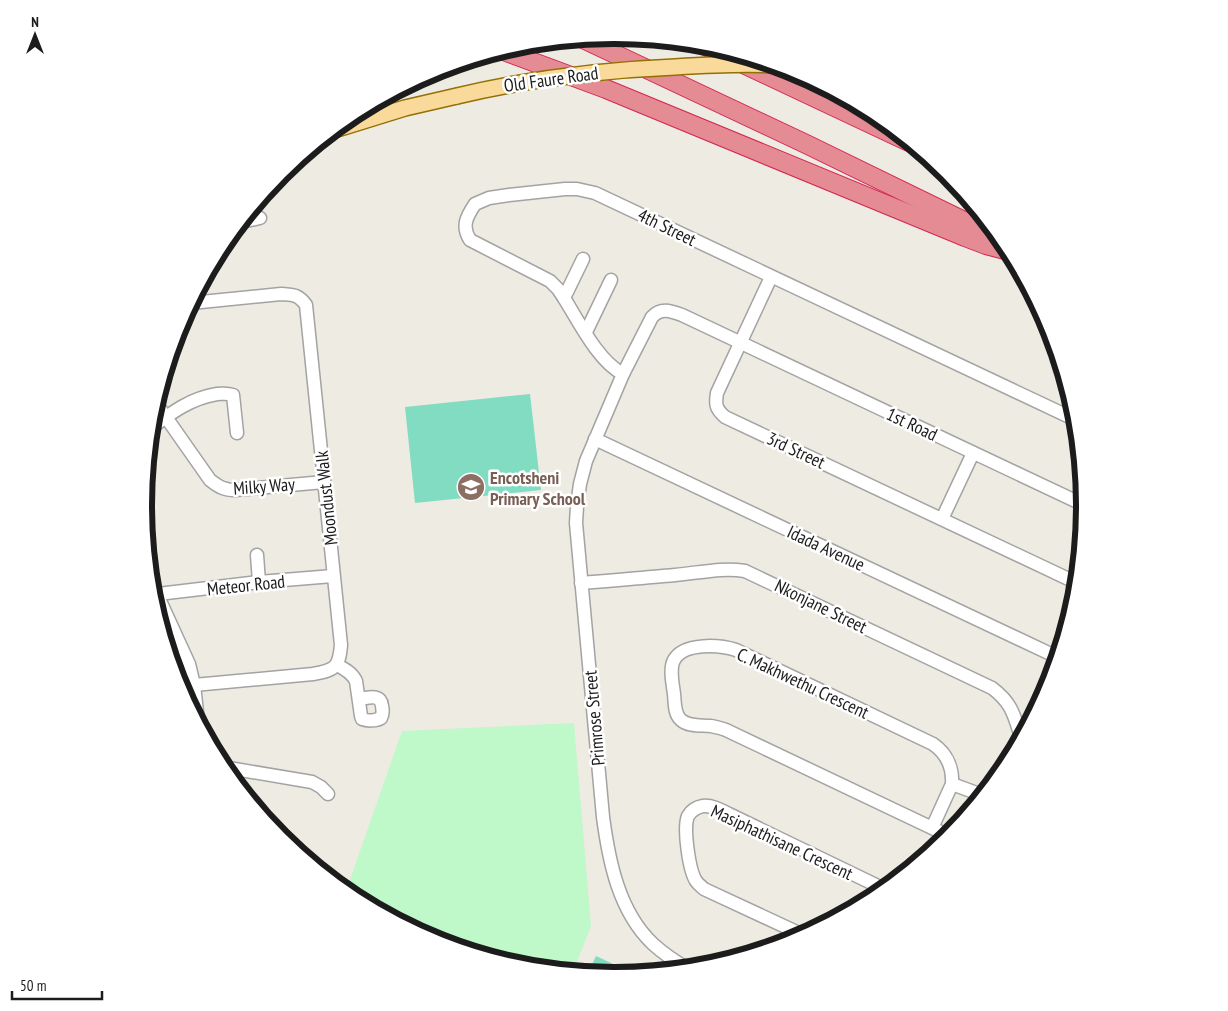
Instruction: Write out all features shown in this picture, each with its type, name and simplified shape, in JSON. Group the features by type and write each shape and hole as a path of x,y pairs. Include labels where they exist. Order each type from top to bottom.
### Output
{"highway":[{"path":"595,45 984,230"},
{"path":"514,55 614,92 965,237 997,248"},
{"path":"732,59 880,128"}],"main road":[{"name":"Old Faure Road","path":"355,124 406,108 516,84 606,71 709,65 753,65"}],"street":[{"name":"4th Street","path":"623,374 602,357 558,288 550,281 470,240 466,234 465,227 475,204 489,198 509,195 565,189 586,190 1067,416"},
{"path":"251,220 260,218"},
{"path":"564,298 583,259"},
{"path":"741,343 771,277"},
{"path":"586,332 611,280"},
{"name":"Moondust Walk","path":"199,302 281,294 301,298 306,305 341,645 337,665"},
{"name":"1st Road","path":"595,440 623,374 652,317 661,310 669,311 682,315 1076,501"},
{"name":"3rd Street","path":"741,343 717,393 716,406 725,417 1070,580"},
{"path":"160,421 187,403 200,398 228,393 233,395 234,399 237,433"},
{"name":"Milky Way","path":"162,411 210,480 220,488 235,490 324,482"},
{"name":"Primrose Street","path":"595,440 586,460 580,484 576,523 607,849 613,872 628,910 652,944 677,962"},
{"name":"Idada Avenue","path":"595,440 1051,654"},
{"path":"942,519 973,453"},
{"path":"257,555 260,582"},
{"name":"Nkonjane Street","path":"581,582 733,569 746,570 992,688 1008,703 1018,728"},
{"name":"Meteor Road","path":"161,594 333,576"},
{"path":"164,606 189,664 196,701"},
{"name":"C. Makhwethu Crescent","path":"941,832 726,730 711,726 688,724 681,720 675,706 672,668 674,660 686,650 695,648 712,646 736,650 933,744 941,750 951,768 952,784"},
{"path":"194,684 313,674 328,671 337,665 349,671 353,676 356,681 359,699"},
{"path":"235,769 312,782 328,794"},
{"path":"932,828 952,784 975,793"},
{"name":"Masiphathisane Crescent","path":"793,931 704,889 697,883 690,867 686,824 688,815 694,809 703,806 711,807 729,814 876,885"}],"green space":[{"path":"530,394 541,490 415,503 405,407"},
{"path":"574,723 591,926 576,965 494,952 466,943 410,920 349,883 402,731"},
{"path":"596,956 619,967 614,967 591,966"}],"place":[{"name":"Encotsheni Primary School","path":"471,487"}]}
